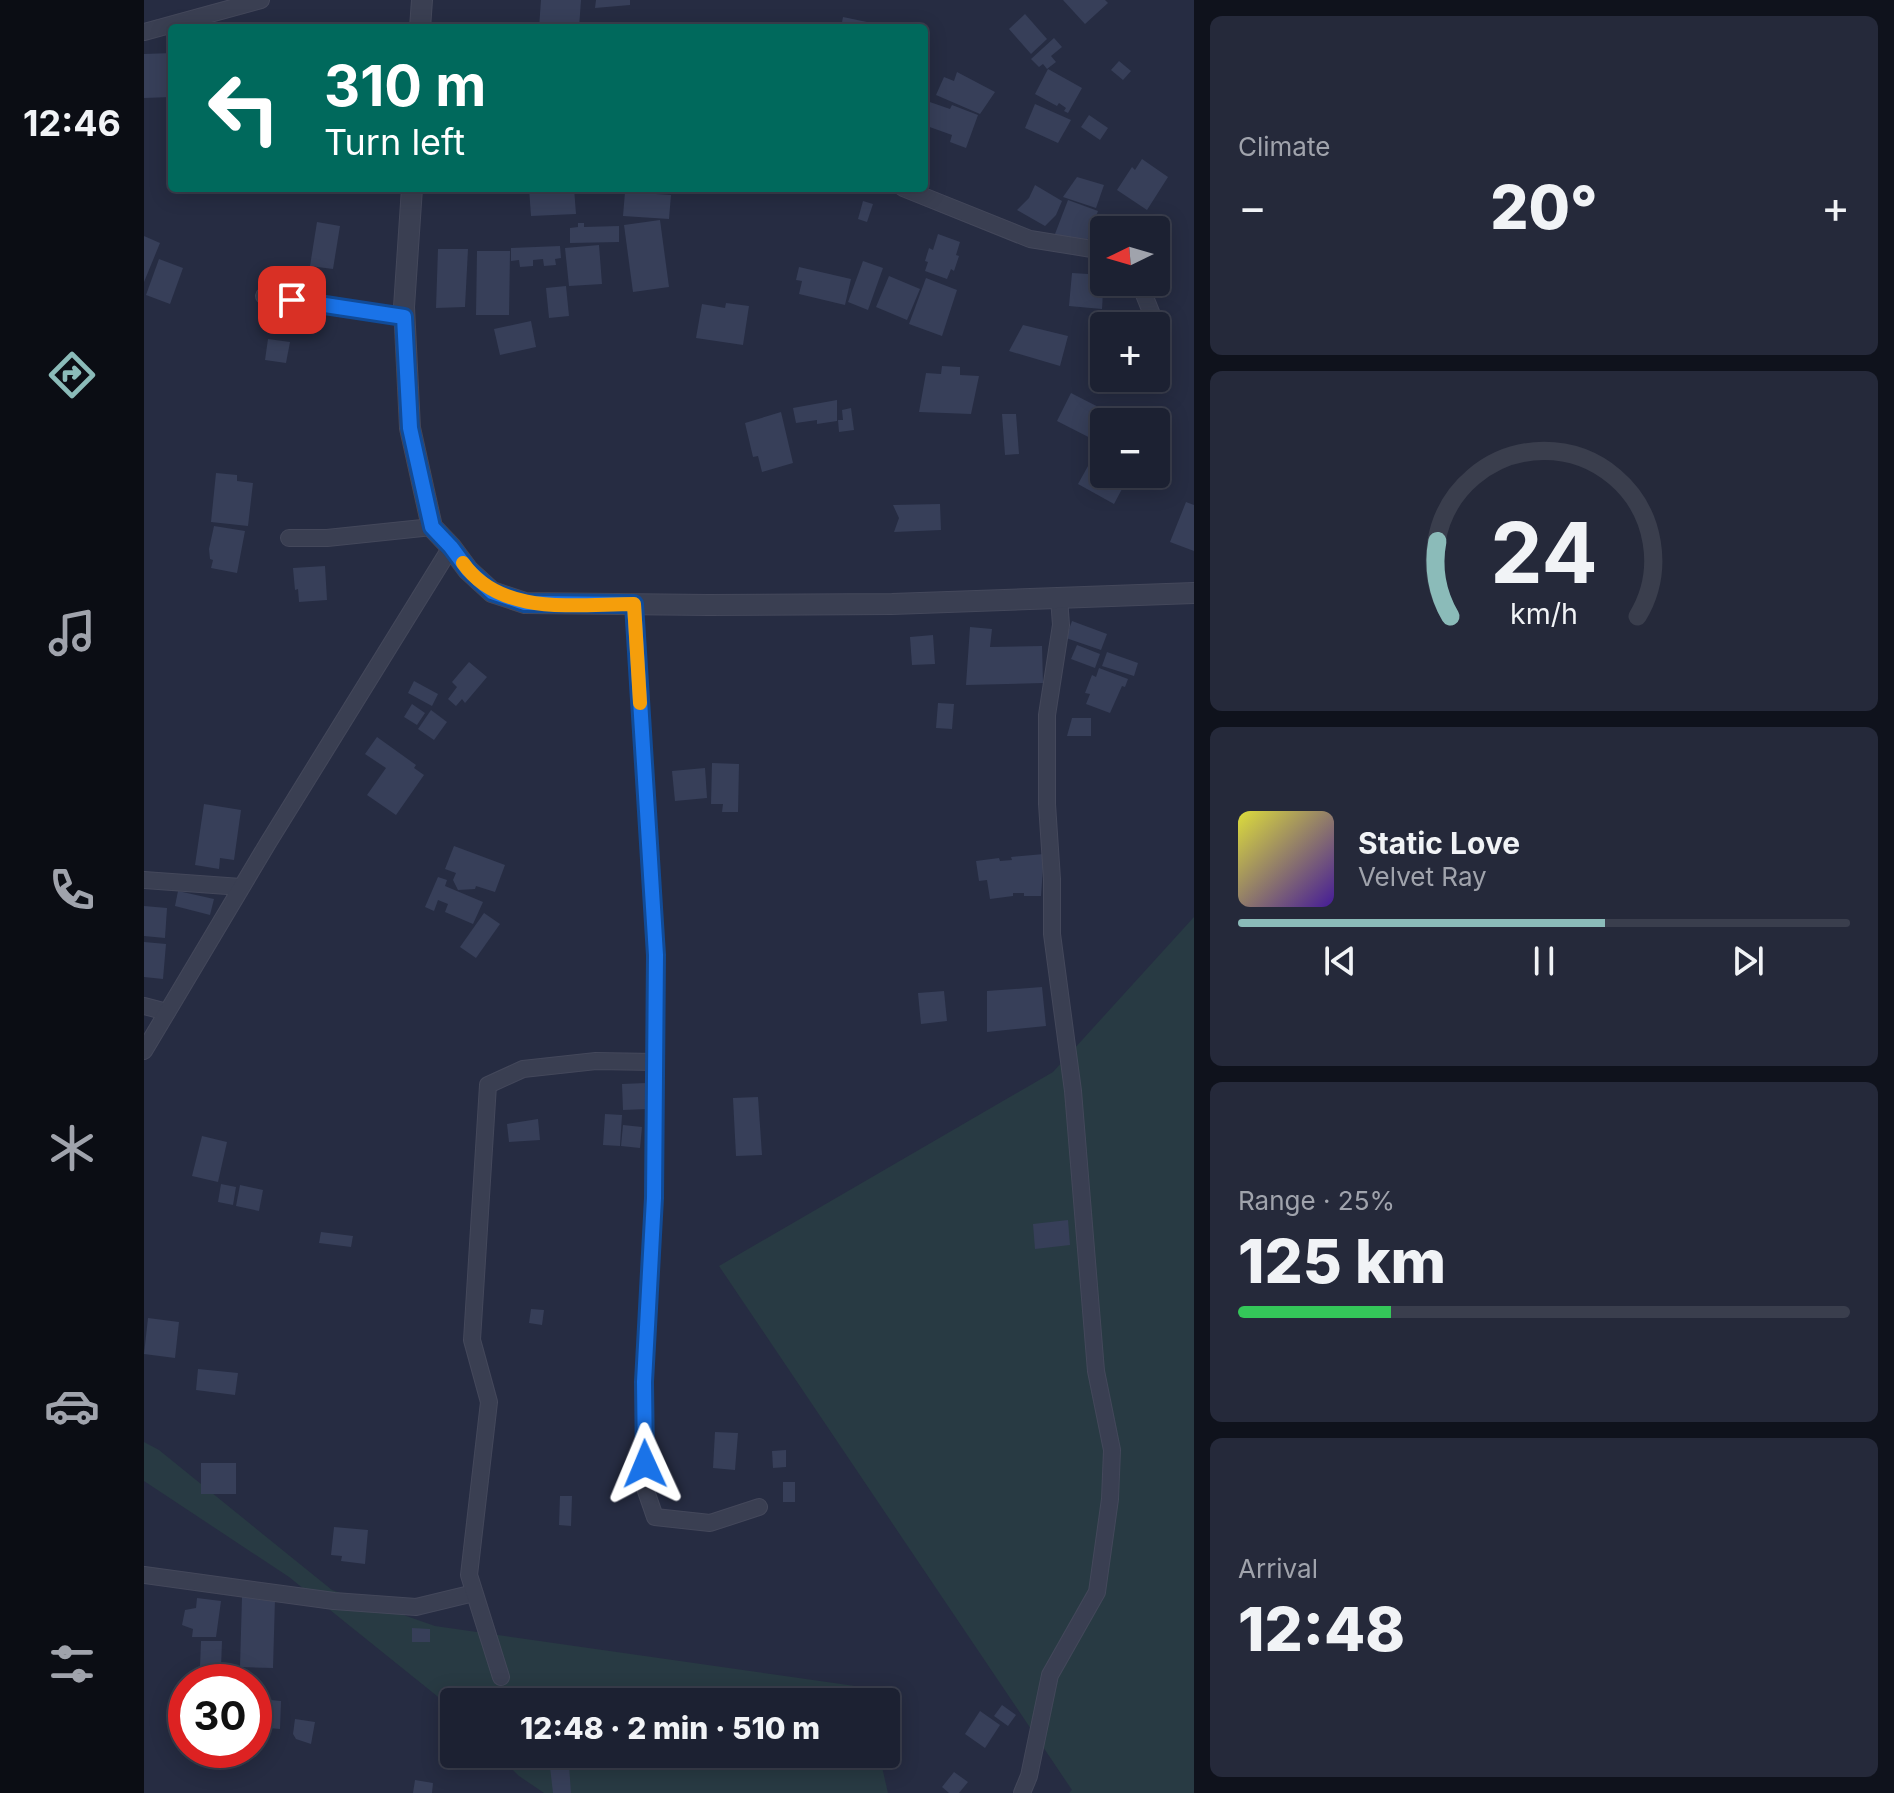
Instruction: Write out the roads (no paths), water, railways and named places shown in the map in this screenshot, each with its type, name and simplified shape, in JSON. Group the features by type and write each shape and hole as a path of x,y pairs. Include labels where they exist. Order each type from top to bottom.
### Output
{"street":[{"path":"173,24 261,0"},
{"path":"420,24 422,0"},
{"path":"144,32 168,25"},
{"path":"412,192 404,317 410,428 432,527 468,570 492,592 525,603 634,604 892,604 1194,593"},
{"path":"913,192 1030,239 1090,249"},
{"path":"264,296 404,317"},
{"path":"289,538 327,538 432,527"},
{"path":"144,1051 241,887 451,547"},
{"path":"1022,1793 1029,1776 1050,1675 1097,1592 1110,1499 1112,1450 1096,1371 1073,1091 1052,934 1047,715 1061,625 1059,598"},
{"path":"634,604 656,955 654,1198 644,1382 646,1491 655,1517 710,1523 759,1507"},
{"path":"144,880 241,887"},
{"path":"144,1006 167,1012"},
{"path":"501,1677 469,1575 489,1402 472,1340 488,1085 523,1069 596,1061 655,1062"},
{"path":"144,1575 334,1601 416,1607 474,1593"}]}
